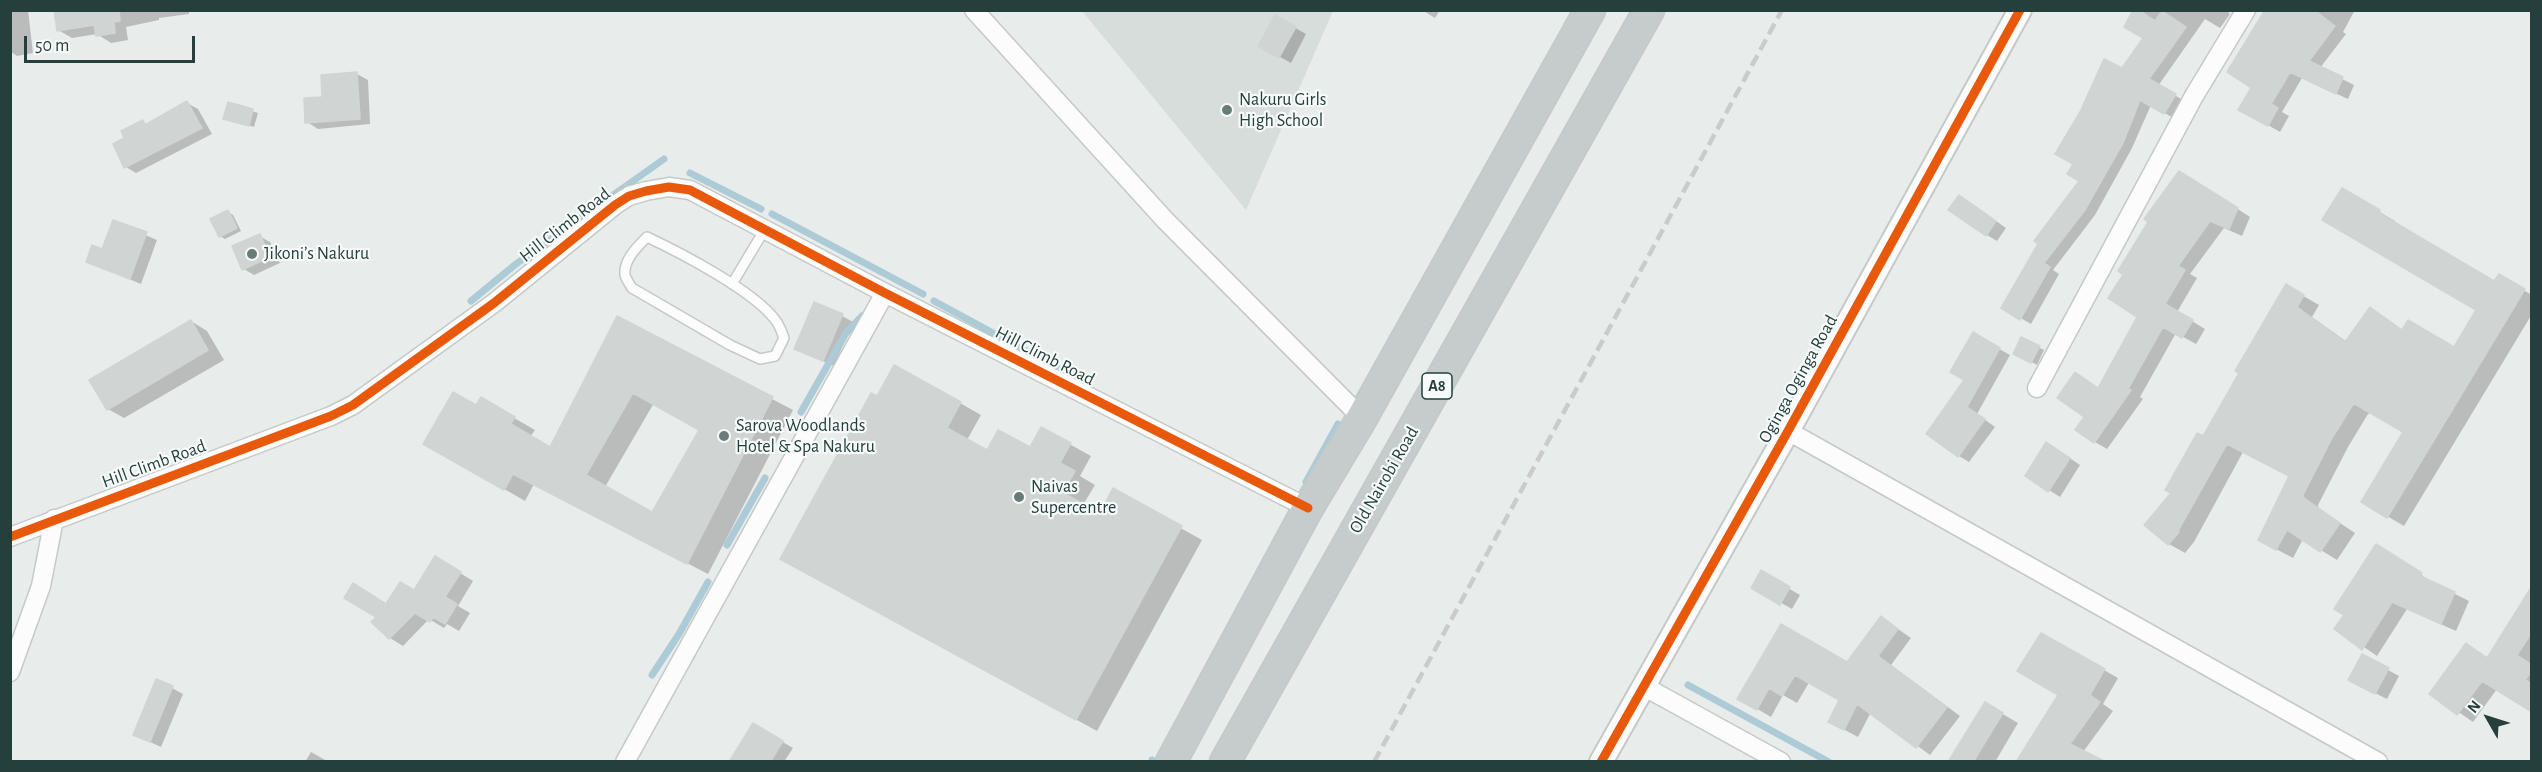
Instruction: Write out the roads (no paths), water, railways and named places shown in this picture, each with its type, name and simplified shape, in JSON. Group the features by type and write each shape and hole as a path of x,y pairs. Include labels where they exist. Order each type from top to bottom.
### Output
{"highway":[{"path":"1171,762 1308,508 1362,418 1590,10"},
{"name":"Old Nairobi Road","path":"1225,762 1647,16"}],"street":[{"path":"974,10 1165,220 1362,418"},
{"name":"Oginga Oginga Road","path":"1601,762 1788,431 2020,10"},
{"path":"2037,388 2194,96 2246,10"},
{"name":"Hill Climb Road","path":"10,537 332,416 352,405 476,317 629,196 669,187 690,189 885,293 1308,508"},
{"path":"625,762 885,293"},
{"path":"1788,431 2378,762"},
{"path":"10,672 41,586 54,519"},
{"path":"1645,687 1781,762"}],"lane":[{"path":"732,284 765,229"},
{"path":"647,237 675,250 732,284 776,320 784,338 775,356 760,359 730,345 632,288 625,275 627,262 647,237"}],"waterway":[{"path":"471,301 516,264 664,159"},
{"path":"690,173 761,209"},
{"path":"772,214 923,294"},
{"path":"934,301 1065,372"},
{"path":"801,412 846,333 862,316"},
{"path":"1306,482 1338,424"},
{"path":"727,545 765,478"},
{"path":"652,675 679,634 708,582"},
{"path":"1688,685 1829,762"}],"railway":[{"path":"1374,762 1782,10"}],"place":[{"name":"Nakuru Girls High School","path":"1227,110"},
{"name":"Jikoni’s Nakuru","path":"252,254"},
{"name":"Sarova Woodlands Hotel & Spa Nakuru","path":"724,436"},
{"name":"Naivas Supercentre","path":"1019,497"}]}
